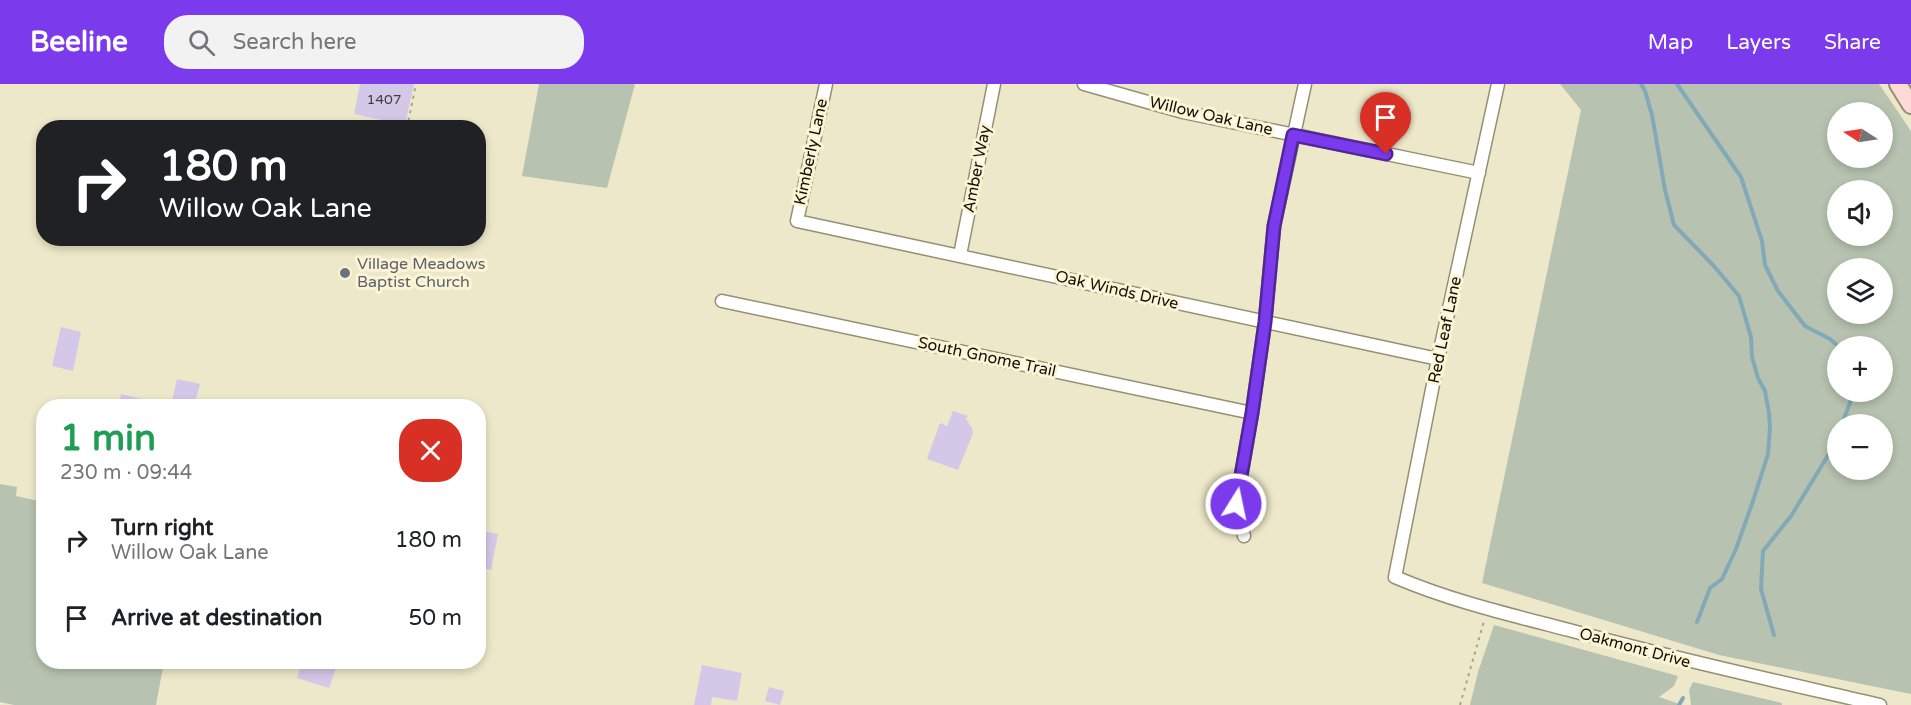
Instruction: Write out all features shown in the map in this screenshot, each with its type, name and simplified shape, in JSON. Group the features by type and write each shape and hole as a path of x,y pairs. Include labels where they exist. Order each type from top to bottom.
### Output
{"street":[{"name":"Kimberly Lane","path":"797,221 826,84"},
{"name":"Amber Way","path":"960,255 994,84"},
{"name":"Willow Oak Lane","path":"1084,84 1183,112 1479,173"},
{"path":"1244,536 1236,504 1265,322 1274,226 1305,84"},
{"name":"Red Leaf Lane","path":"1395,577 1438,359 1498,84"},
{"path":"1898,84 1911,105"},
{"name":"Oak Winds Drive","path":"797,221 1438,359"},
{"name":"South Gnome Trail","path":"722,301 1252,413"},
{"name":"Oakmont Drive","path":"1395,577 1425,590 1488,609 1679,659 1880,705"}],"path":[{"path":"409,120 416,84"},
{"path":"1461,705 1488,609"}],"green space":[{"path":"539,84 635,84 607,188 522,176"},
{"path":"1560,84 1879,84 1891,102 1827,102 1827,168 1893,168 1893,105 1911,131 1911,694 1719,655 1482,583 1581,110"},
{"path":"0,484 17,487 16,496 36,500 36,669 163,669 156,705 14,705 0,702"},
{"path":"1494,625 1678,676 1674,686 1659,697 1682,705 1470,705 1478,672"},
{"path":"1693,682 1782,703 1782,705 1691,705 1689,690"}],"building":[{"path":"360,84 414,84 406,120 382,120 354,114"},
{"path":"61,327 81,332 73,371 52,366"},
{"path":"177,379 200,384 196,399 173,399"},
{"path":"121,394 142,399 120,399"},
{"path":"953,411 968,416 966,419 973,433 958,470 927,459 940,423 947,426"},
{"path":"486,532 498,534 491,570 486,569"},
{"path":"702,665 742,673 737,701 712,697 711,705 694,705"},
{"path":"300,669 336,669 329,688 297,678"},
{"path":"769,687 784,691 780,705 765,701"}],"waterway":[{"path":"1641,84 1652,115 1665,190 1674,225 1739,296 1751,337 1752,357 1758,378 1765,391 1769,413 1768,454 1753,501 1736,549 1722,579 1710,588 1697,622"},
{"path":"1677,84 1741,177 1762,241 1765,265 1778,291 1805,326 1827,337"},
{"path":"1846,414 1850,402"},
{"path":"1774,635 1761,589 1763,551 1791,516 1827,457"},
{"path":"1679,705 1683,698"}],"place":[{"name":"Village Meadows Baptist Church","path":"345,273"}],"route":[{"path":"1236,504 1265,322 1274,226 1293,135 1386,154"}]}
